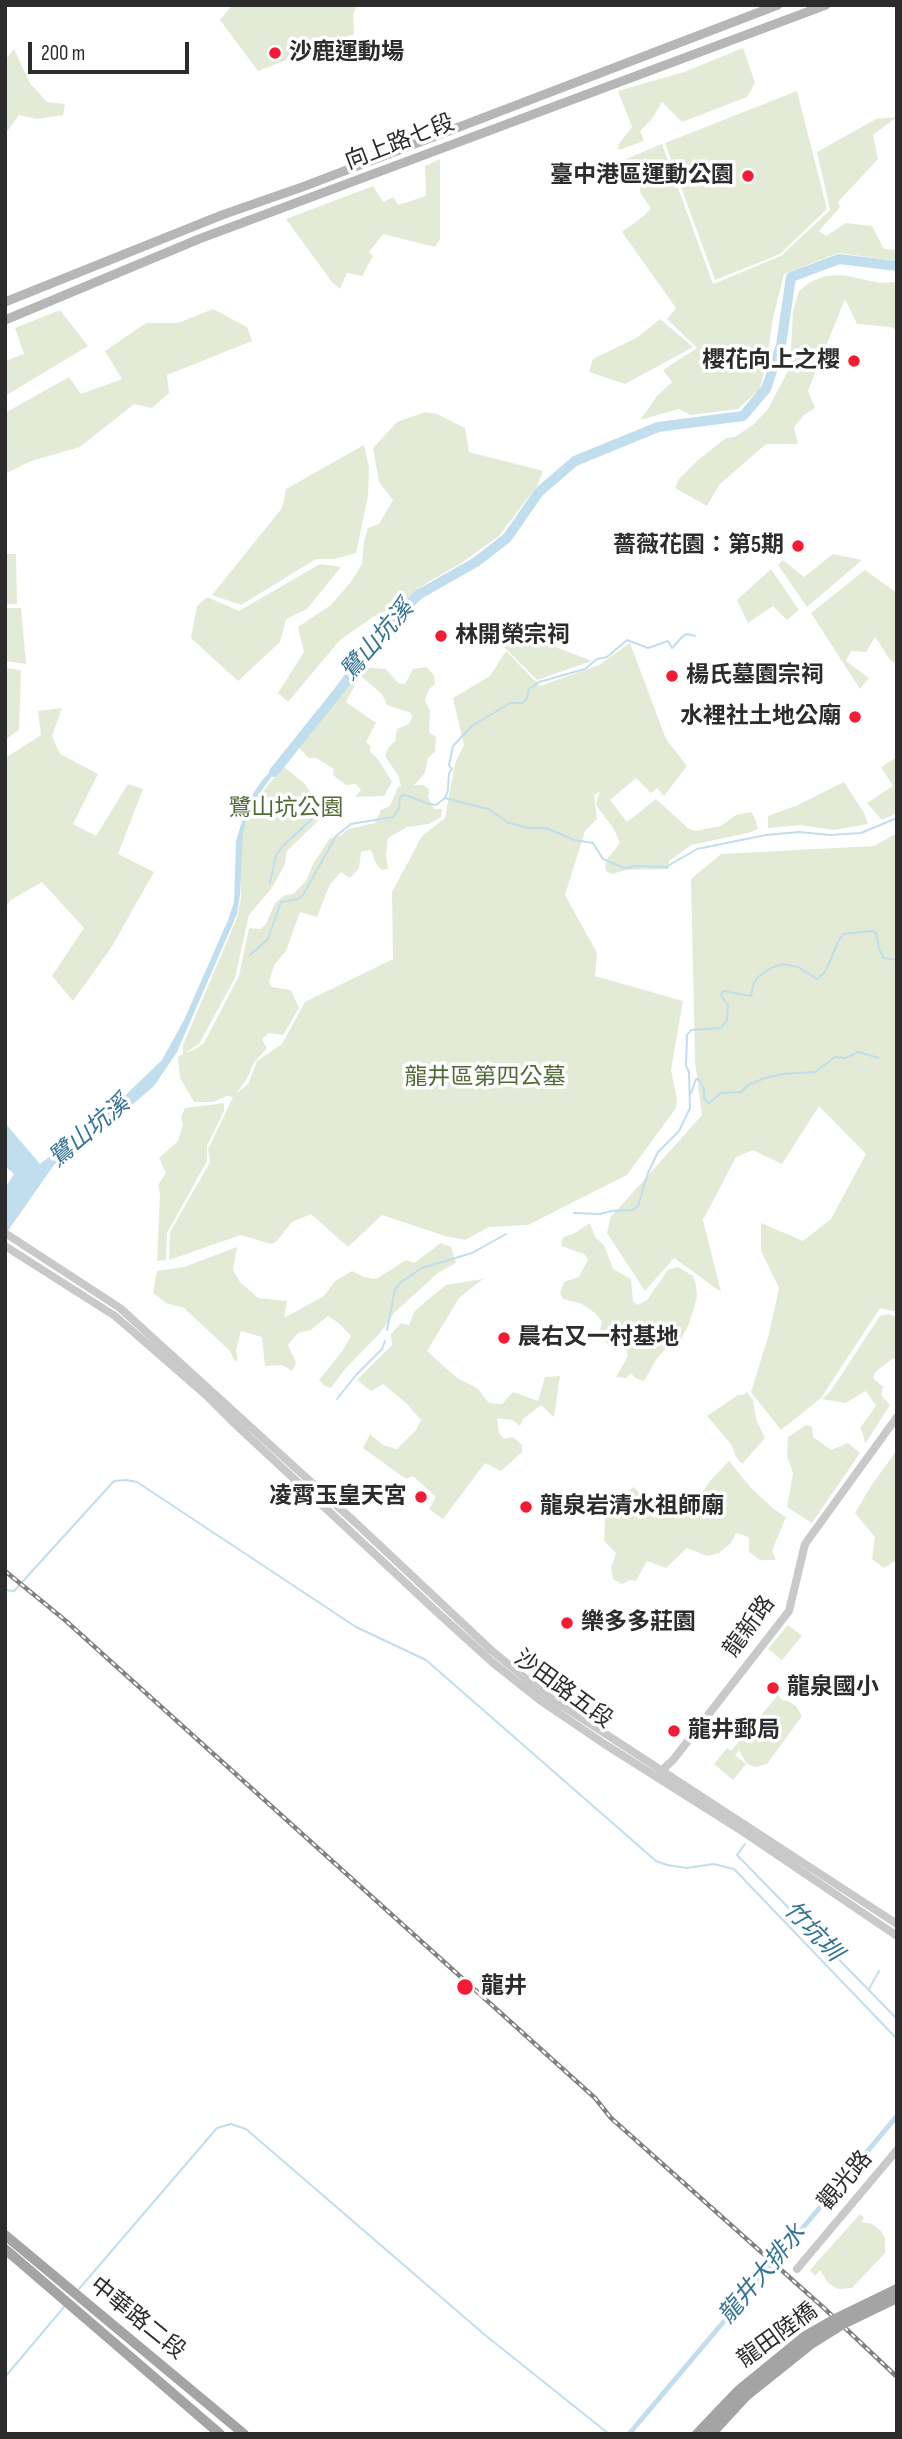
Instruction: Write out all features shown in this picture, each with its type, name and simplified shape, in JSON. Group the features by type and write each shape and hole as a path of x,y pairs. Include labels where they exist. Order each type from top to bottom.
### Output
{"main road":[{"name":"向上路七段","path":"5,302 222,215 305,186 778,5"},
{"name":"向上路七段","path":"5,320 199,239 817,7"},
{"name":"中華路二段","path":"5,2235 244,2434"},
{"name":"中華路二段","path":"5,2249 220,2434"},
{"name":"龍田陸橋","path":"696,2434 739,2390 804,2336 897,2289"},
{"name":"龍田陸橋","path":"711,2434 746,2396 811,2344 843,2324 897,2298"}],"street":[{"path":"5,1246 118,1312 324,1506 329,1503 352,1523 364,1521 316,1488 240,1414 118,1312 7,1235"},
{"path":"207,1396 232,1415 240,1414"},
{"name":"龍新路","path":"659,1773 673,1760 789,1611 805,1544 897,1417"},
{"path":"242,1431 247,1428 276,1450"},
{"name":"沙田路五段","path":"352,1523 540,1695"},
{"name":"沙田路五段","path":"352,1523 435,1610 492,1662 606,1745 659,1773 897,1924"},
{"path":"435,1610 442,1603"},
{"name":"沙田路五段","path":"659,1773 897,1936"},
{"name":"觀光路","path":"797,2269 897,2150"}],"green space":[{"name":"沙鹿運動場","path":"232,5 357,5 353,15 354,34 258,71 220,20"},
{"path":"743,48 755,83 747,97 682,122 662,102 652,119 640,131 644,141 619,150 618,145 632,127 618,91 684,72"},
{"path":"14,49 30,83 47,102 65,104 63,115 37,119 19,115 5,134 5,60"},
{"name":"臺中港區運動公園","path":"797,91 827,209 780,254 715,280 665,143"},
{"path":"897,117 873,135 878,159 838,202 840,207 819,231 826,236 846,223 872,226 884,249 897,250 897,261 838,253 784,274 760,389 738,409 690,415 679,409 640,420 657,396 672,382 663,370 697,348 667,319 676,308 622,232 651,208 640,193 640,171 624,160 662,144 713,284 781,256 830,210 817,152 876,119"},
{"path":"440,159 440,239 435,247 383,234 369,252 373,256 362,276 347,273 340,289 286,219 373,186 383,202 394,197 398,205 426,196 425,166"},
{"path":"843,275 880,283 897,282 897,330 857,324 845,299 808,391 815,408 804,415 794,427 798,444 766,444 719,485 707,506 675,488 679,479 698,460 726,438 735,437 754,424 768,409 790,367 793,311 799,291 810,282 825,276"},
{"path":"213,309 247,327 252,341 167,375 169,393 152,408 134,404 80,447 31,461 5,474 5,413 69,377 81,394 122,379 105,351 146,323 178,323"},
{"path":"60,310 88,346 5,396 5,361 24,354 15,328"},
{"path":"660,319 693,347 625,384 589,372 593,359 638,337"},
{"path":"425,412 437,414 465,428 469,452 543,471 537,486 499,536 460,564 428,582 400,604 373,617 340,640 288,702 278,693 304,652 298,627 331,605 351,582 362,564 368,528 379,524 393,500 379,482 373,448 397,422"},
{"path":"364,445 369,467 368,496 356,553 335,559 316,559 241,605 212,595 282,508 286,489"},
{"path":"5,554 16,554 17,604 5,604"},
{"path":"833,554 862,560 807,607 778,565 783,560 804,577"},
{"path":"320,564 341,567 307,609 286,619 280,642 238,681 191,638 197,606 207,597 239,611"},
{"path":"771,569 799,610 787,620 773,606 748,623 737,600"},
{"path":"865,570 897,593 897,664 891,661 875,637 866,652 851,651 846,661 869,678 860,689 811,613"},
{"path":"5,608 21,608 26,664 5,661"},
{"path":"508,629 592,661 537,680 502,645"},
{"name":"龍井區第四公墓","path":"630,643 666,739 687,766 664,796 657,788 651,793 636,778 610,800 627,822 656,799 688,828 695,831 721,826 736,815 751,812 758,829 691,845 669,861 669,869 626,870 612,874 606,871 605,866 620,843 614,829 596,804 600,791 594,795 597,819 585,831 565,895 597,953 595,976 683,1001 671,1070 677,1099 676,1108 627,1175 528,1225 489,1227 465,1240 382,1215 348,1247 311,1214 292,1222 276,1242 270,1244 241,1235 169,1260 170,1232 210,1162 208,1149 233,1097 227,1096 213,1102 194,1102 180,1078 178,1057 183,1054 183,1045 237,918 241,897 240,837 252,806 284,767 304,783 322,809 321,818 287,851 285,864 272,888 249,915 235,978 199,1044 185,1053 204,1043 239,976 249,928 260,929 266,924 275,903 285,895 293,894 306,881 313,864 330,838 342,835 348,829 375,823 381,810 390,806 398,787 401,786 399,777 385,756 395,741 397,729 409,724 411,713 387,705 382,694 356,672 361,667 386,669 398,683 405,684 413,669 426,667 434,675 435,684 429,689 425,700 430,711 429,732 436,737 435,752 428,758 425,773 414,785 423,785 429,789 428,797 434,809 442,809 441,817 429,824 407,827 388,838 388,869 382,870 376,864 371,850 361,852 359,868 350,878 341,872 330,884 317,917 300,912 286,951 274,965 269,982 272,987 291,990 299,1008 283,1035 269,1033 262,1039 267,1048 253,1064 236,1094 248,1084 257,1061 282,1044 305,1002 393,959 392,892 422,836 445,818 455,763 464,745 453,698 490,676 506,651 540,686 599,665"},
{"path":"5,668 21,670 19,730 5,740"},
{"path":"353,677 358,679 346,702 376,723 366,742 392,782 384,796 355,797 361,790 356,784 346,785 333,775 334,769 316,758 309,758 299,748"},
{"path":"62,708 52,736 60,754 98,774 73,824 96,836 128,784 143,789 118,854 154,872 111,948 73,1001 52,976 84,928 42,882 11,900 5,908 5,758 41,735 38,711"},
{"path":"897,757 897,813 882,820 867,803 893,786 881,767"},
{"path":"844,782 868,824 834,830 800,825 768,828 768,816 798,805"},
{"path":"897,833 897,1312 880,1308 821,1398 781,1430 751,1392 769,1334 779,1288 761,1251 761,1223 803,1241 831,1219 866,1154 819,1106 782,1164 753,1150 736,1157 703,1220 721,1292 674,1258 645,1291 607,1233 610,1218 702,1115 695,1062 691,879 721,854 874,846"},
{"path":"224,1103 224,1111 207,1146 207,1161 167,1233 166,1260 157,1261 160,1194 158,1185 166,1173 159,1158 178,1141 185,1108"},
{"path":"590,1223 595,1237 604,1245 613,1269 631,1279 633,1301 637,1305 647,1300 668,1270 678,1267 693,1276 697,1297 689,1324 681,1339 666,1348 656,1360 644,1381 635,1378 631,1373 626,1378 616,1377 628,1356 626,1349 611,1347 602,1338 602,1321 595,1313 582,1304 563,1299 560,1293 564,1282 579,1277 588,1259 584,1254 561,1246 563,1237"},
{"path":"441,1243 451,1247 456,1263 438,1273 395,1312 331,1388 319,1380 351,1336 328,1316 311,1330 298,1333 288,1345 296,1363 292,1371 282,1365 265,1366 262,1337 241,1331 236,1350 238,1361 234,1360 230,1351 184,1308 166,1303 153,1293 157,1271 184,1267 237,1247 233,1270 240,1282 258,1298 287,1301 284,1318 324,1296 335,1281 352,1271 376,1279 406,1260 414,1263"},
{"path":"483,1279 459,1298 427,1351 457,1378 477,1388 489,1403 502,1404 513,1392 538,1401 545,1377 560,1376 554,1417 541,1405 523,1419 520,1426 512,1420 497,1418 499,1433 504,1439 513,1437 522,1445 522,1452 501,1471 485,1463 443,1519 429,1509 436,1497 413,1476 406,1479 363,1448 370,1434 383,1445 397,1449 416,1430 421,1420 383,1384 371,1391 357,1380 392,1345 391,1334 401,1323 409,1325 414,1312 426,1301 446,1285"},
{"path":"889,1314 897,1317 897,1358 875,1372 873,1378 883,1387 881,1395 890,1405 865,1444 860,1428 876,1406 866,1391 845,1403 822,1399 830,1392 880,1316"},
{"path":"747,1392 753,1400 756,1419 765,1438 742,1464 731,1444 707,1416"},
{"path":"806,1425 812,1427 813,1437 831,1450 848,1443 860,1453 812,1523 787,1507 793,1473 787,1456 788,1437"},
{"path":"897,1450 897,1560 884,1568 872,1559 875,1537 855,1513"},
{"path":"729,1461 751,1488 786,1517 772,1551 776,1560 760,1560 749,1552 749,1537 736,1533 731,1543 719,1553 707,1556 687,1548 666,1568 647,1561 636,1581 630,1580 622,1584 613,1579 611,1568 616,1553 604,1541 605,1519 596,1505 618,1502 633,1487 645,1497 654,1519 673,1496 694,1506 709,1482"},
{"path":"788,1625 802,1636 782,1660 768,1649"},
{"path":"778,1695 782,1700 796,1706 802,1716 767,1764 755,1767 746,1763 739,1750 735,1755 746,1764 733,1780 714,1764 727,1748 731,1751"},
{"path":"860,2214 864,2218 861,2222 872,2224 881,2231 885,2238 885,2253 852,2288 838,2289 828,2283 820,2270 815,2276 810,2270"}],"water":[{"path":"282,762 250,807 243,833 237,914 177,1052 154,1086 112,1122 54,1165 5,1235 5,1188 14,1174 5,1166 5,1123 40,1164 110,1110 162,1060 184,1020 234,902 236,841 248,801 263,779"}],"waterway":[{"name":"鷺山坑溪","path":"274,772 342,687 382,631 418,595 476,562 507,538 539,492 575,461 658,427 743,416 766,389 781,345 791,277 839,259 897,266"},
{"path":"250,955 268,939 281,902 298,899 303,895 336,836 351,824 393,817 399,808 400,797 405,795 436,805 445,798 452,769 449,765 453,746 472,726 510,703 523,703 529,689 539,682 585,669 597,659 607,657 627,640 648,648 668,641 672,648 683,636 695,636"},
{"path":"445,798 488,809 509,823 528,828 546,828 575,840 593,843 603,859 624,868 666,867 697,849 766,835 799,832 830,835 861,833 897,818"},
{"path":"270,883 276,855 282,847 317,814 327,818"},
{"path":"574,1213 600,1214 633,1210 638,1206 658,1152 679,1131 690,1108 689,1072 686,1066 687,1035 691,1030 721,1028 727,1020 728,1006 721,995 723,991 751,996 758,977 782,964 798,967 817,979 825,972 843,934 872,931 876,933 884,958 897,960"},
{"path":"691,1093 696,1079 699,1080 704,1089 704,1099 709,1103 721,1093 741,1092 748,1085 765,1078 815,1072 835,1057 845,1058 858,1052 879,1058"},
{"path":"387,1330 395,1289 401,1282 422,1268 472,1253 506,1234"},
{"path":"337,1399 382,1349 385,1341"},
{"path":"5,1590 14,1591 114,1481 137,1482 356,1627 426,1660 656,1861 687,1868 713,1864 734,1869 897,2039"},
{"name":"竹坑圳","path":"745,1844 737,1855 897,2019"},
{"path":"869,1989 879,1971"},
{"name":"龍井大排水","path":"629,2434 897,2116"},
{"path":"79,2289 217,2128 231,2124 246,2129 485,2335 609,2434"},
{"path":"5,2377 64,2307"}],"railway":[{"path":"5,1571 66,1621 595,2098 611,2118 897,2377"}],"place":[{"name":"沙鹿運動場","path":"275,53"},
{"name":"臺中港區運動公園","path":"748,176"},
{"name":"櫻花向上之櫻","path":"854,361"},
{"name":"薔薇花園：第5期","path":"798,546"},
{"name":"林開榮宗祠","path":"441,636"},
{"name":"楊氏墓園宗祠","path":"672,676"},
{"name":"水裡社土地公廟","path":"855,717"},
{"name":"晨右又一村基地","path":"504,1338"},
{"name":"凌霄玉皇天宮","path":"421,1497"},
{"name":"龍泉岩清水祖師廟","path":"526,1507"},
{"name":"樂多多莊園","path":"567,1623"},
{"name":"龍泉國小","path":"773,1688"},
{"name":"龍井郵局","path":"674,1731"},
{"name":"龍井","path":"465,1987"}],"park label":[{"name":"鷺山坑公園","path":"286,809"}]}
